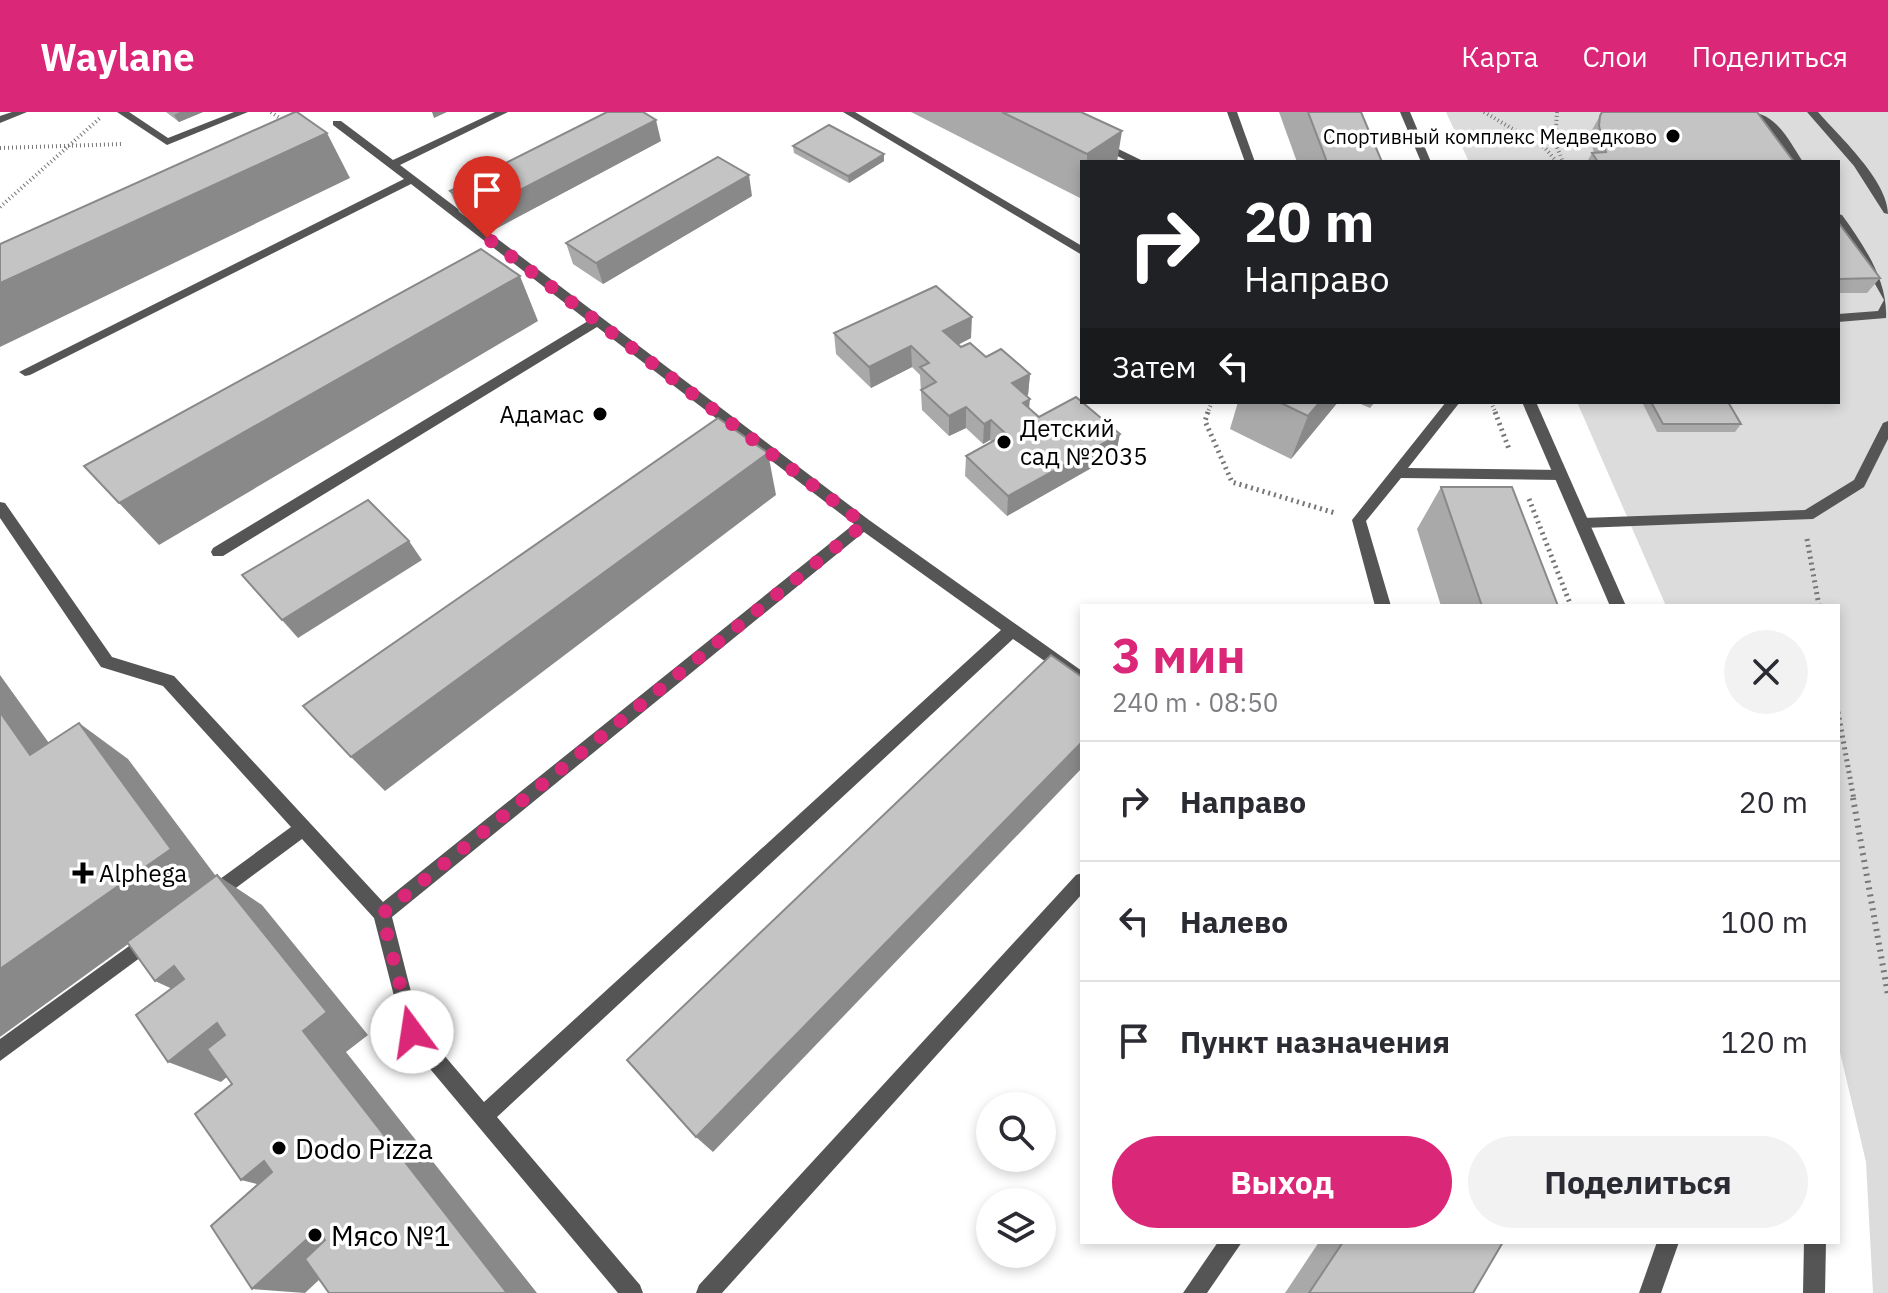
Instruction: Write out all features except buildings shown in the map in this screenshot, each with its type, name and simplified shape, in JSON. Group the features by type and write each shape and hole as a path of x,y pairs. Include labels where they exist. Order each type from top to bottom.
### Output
{"street":[{"path":"0,120 22,112"},
{"path":"122,112 167,142 243,112"},
{"path":"392,165 503,112"},
{"path":"848,112 1080,250"},
{"path":"1232,112 1249,160"},
{"path":"1405,112 1425,160"},
{"path":"1753,112 1769,122 1797,160"},
{"path":"1812,112 1858,164 1888,211"},
{"path":"309,138 339,117 392,165 597,321 731,432 1080,679"},
{"path":"1096,141 1133,160"},
{"path":"25,372 411,180"},
{"path":"1840,220 1861,249 1888,301 1882,315 1840,318"},
{"path":"499,264 512,257"},
{"path":"218,552 597,321"},
{"path":"1382,604 1359,520 1451,404"},
{"path":"1530,404 1617,604"},
{"path":"1583,523 1803,515 1859,483 1888,426"},
{"path":"1397,473 1561,475"},
{"path":"0,507 107,662 168,681 382,914 412,1032 632,1293"},
{"path":"382,914 864,524"},
{"path":"483,1117 1012,630"},
{"path":"190,911 304,827"},
{"path":"707,1293 1080,883"},
{"path":"0,1051 165,929"},
{"path":"1194,1293 1230,1244"},
{"path":"1650,1293 1667,1244"},
{"path":"1814,1293 1815,1244"}],"path":[{"path":"0,207 107,112"},
{"path":"271,112 309,138"},
{"path":"1484,112 1545,148 1555,160"},
{"path":"1557,112 1555,142 1562,160"},
{"path":"0,148 167,142"},
{"path":"1211,404 1205,421 1232,482 1359,520"},
{"path":"1803,515 1819,604"},
{"path":"1840,723 1888,995"}],"shaded area":[{"path":"1446,112 1888,112 1888,1293 1873,1293 1866,1162 1840,1052 1840,604 1665,604 1578,404 1840,404 1840,160 1468,160"}],"place":[{"name":"Спортивный комплекс Медведково","path":"1673,136"},
{"name":"Адамас","path":"600,414"},
{"name":"Детский сад №2035","path":"1004,442"},
{"name":"Alphega","path":"83,873"},
{"name":"Dodo Pizza","path":"279,1148"},
{"name":"Мясо №1","path":"315,1235"}],"route":[{"path":"412,1032 382,914 864,524 487,238"}]}
